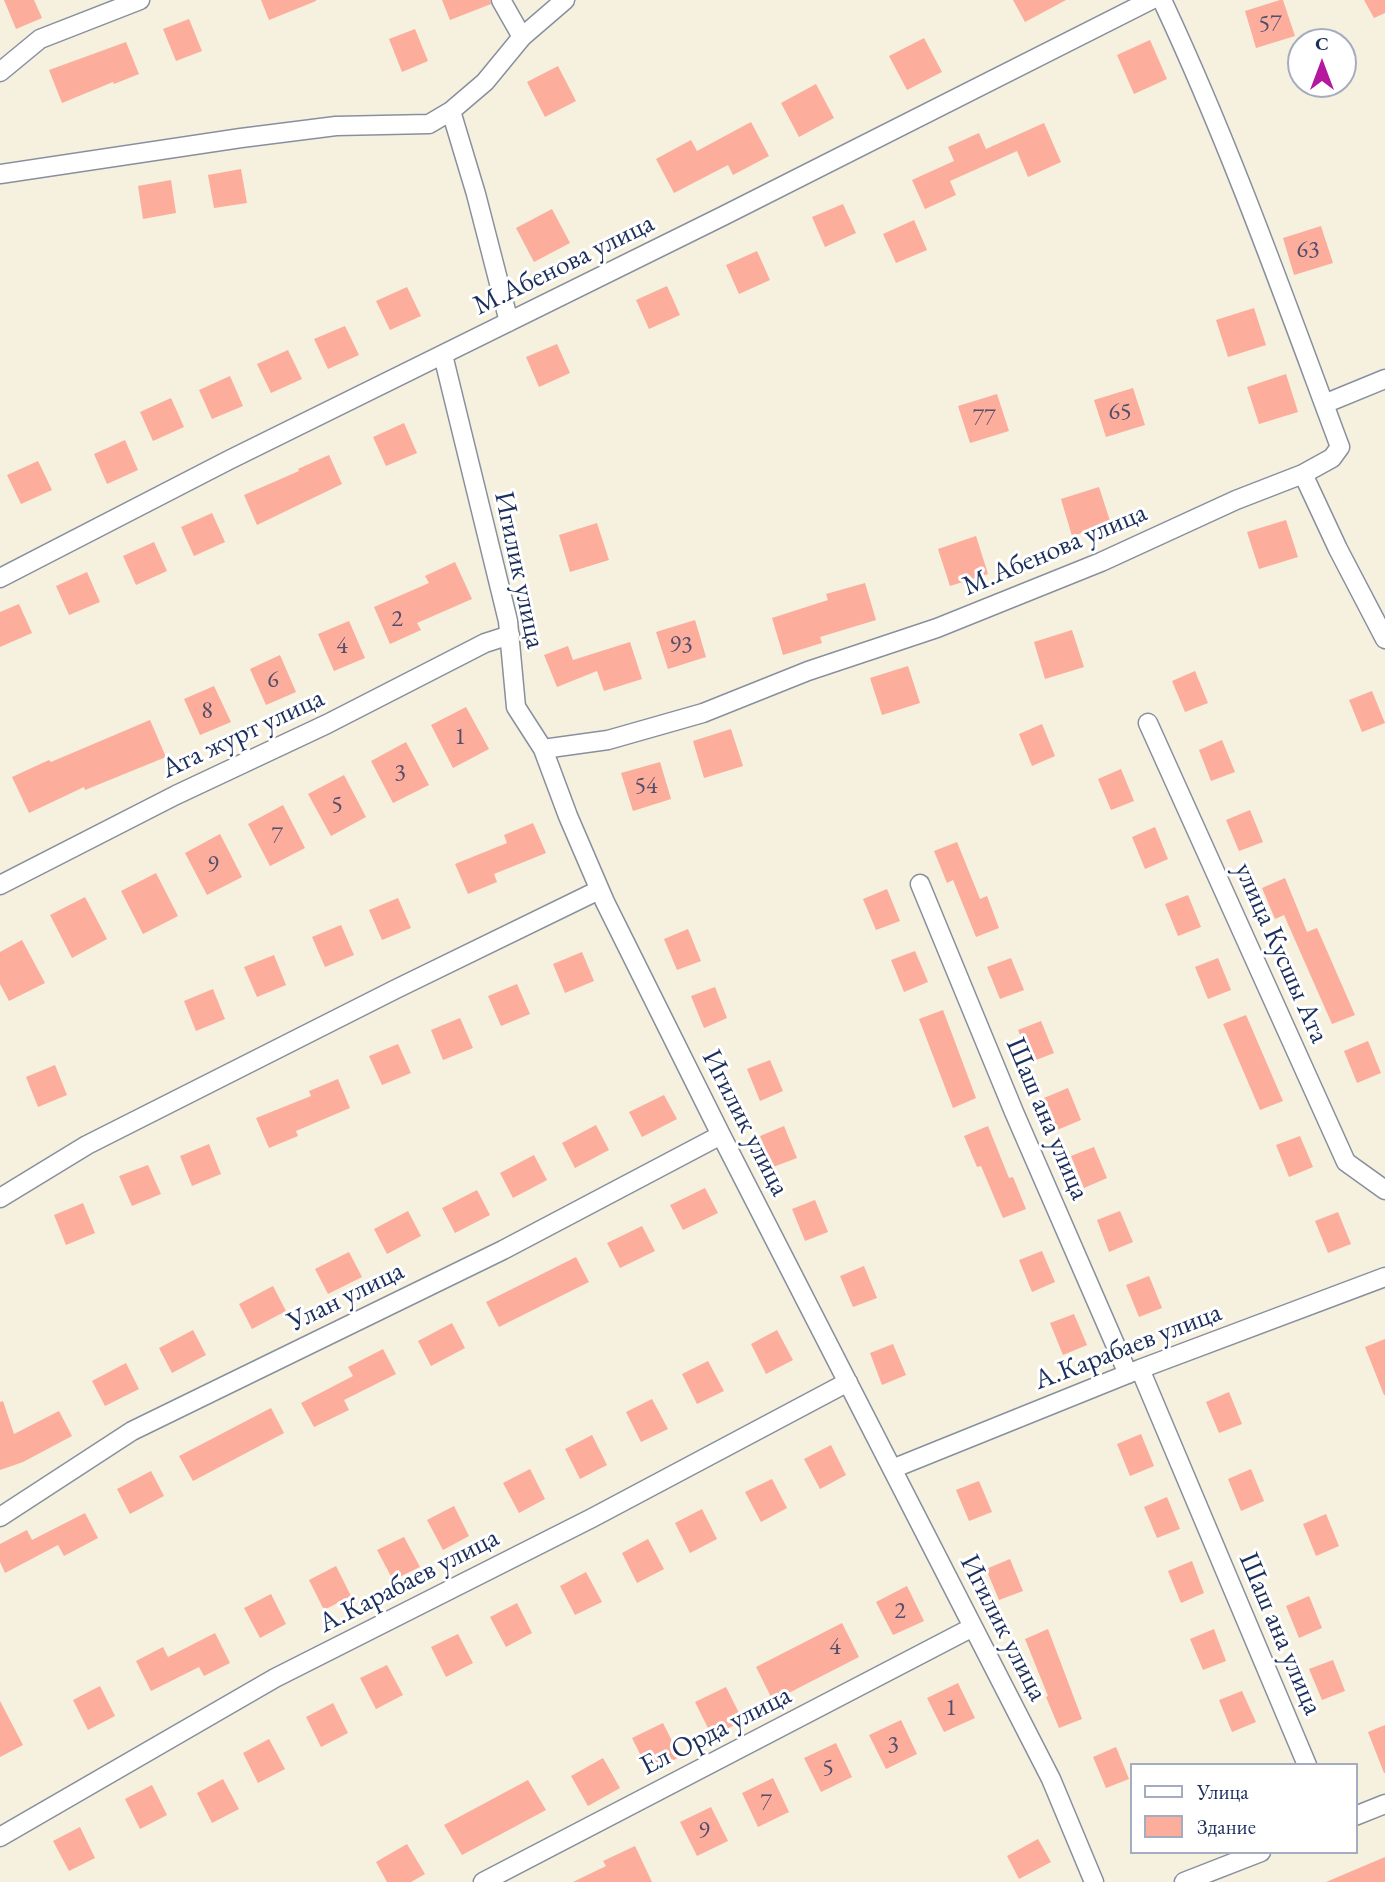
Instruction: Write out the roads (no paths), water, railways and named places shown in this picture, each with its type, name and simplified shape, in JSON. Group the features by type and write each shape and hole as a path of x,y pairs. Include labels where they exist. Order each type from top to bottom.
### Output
{"street":[{"path":"0,72 40,39 140,0"},
{"path":"501,0 522,37"},
{"path":"0,174 228,139 336,126 429,124 451,111 485,82 522,37 565,0"},
{"name":"М.Абенова улица","path":"0,578 229,460 1151,0"},
{"name":"М.Абенова улица","path":"543,749 608,740 704,713 808,671 937,628 1101,562 1236,500 1303,474 1332,458 1340,447 1192,64 1162,0"},
{"path":"451,111 476,194 509,322"},
{"name":"Игилик улица","path":"443,355 499,580 510,635 516,707 543,749 599,890 721,1135 1051,1779 1094,1882"},
{"path":"1324,404 1385,379"},
{"path":"1303,474 1338,550 1385,639"},
{"name":"Ата журт улица","path":"0,885 485,643 510,635"},
{"name":"улица Кусшы Ата","path":"1148,723 1346,1161 1385,1190"},
{"name":"Шаш ана улица","path":"920,884 1014,1112 1134,1372 1306,1763"},
{"path":"0,1198 87,1145 383,995 599,890"},
{"name":"Улан улица","path":"0,1517 132,1431 503,1250 721,1135"},
{"name":"А.Карабаев улица","path":"892,1469 1134,1372 1385,1277"},
{"name":"А.Карабаев улица","path":"0,1837 275,1678 592,1518 848,1382"},
{"name":"Ел Орда улица","path":"483,1882 973,1627"},
{"path":"1357,1814 1385,1804"},
{"path":"1184,1882 1256,1854"}]}
